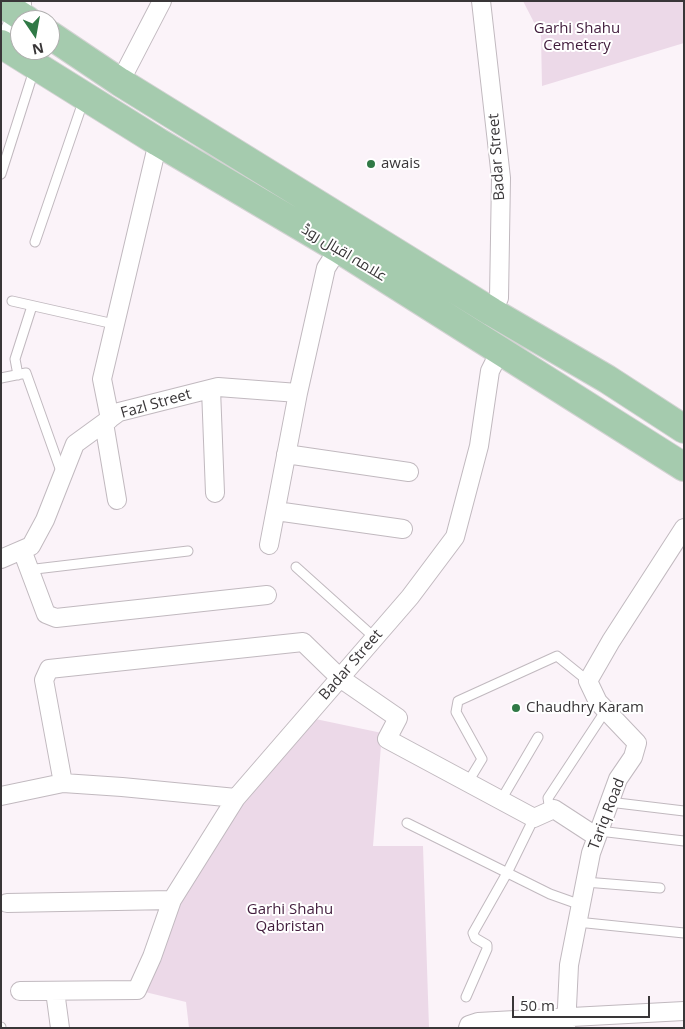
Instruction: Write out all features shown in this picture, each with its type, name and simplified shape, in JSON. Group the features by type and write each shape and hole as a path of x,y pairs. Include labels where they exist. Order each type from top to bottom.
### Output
{"main road":[{"name":"علامہ اقبال روڈ","path":"60,42 120,82 353,224 492,312 607,379 684,429"},
{"name":"علامہ اقبال روڈ","path":"2,44 158,142 339,249 684,466"}],"street":[{"path":"120,82 162,1"},
{"name":"Badar Street","path":"481,1 501,178 500,298 492,312"},
{"path":"2,44 10,27"},
{"path":"117,500 102,379 158,142"},
{"path":"269,545 298,393 326,268 353,224"},
{"name":"Badar Street","path":"55,991 137,990 152,958 172,900 236,798 410,597 455,537 479,446 490,371 500,351"},
{"name":"Fazl Street","path":"1,559 31,546 45,520 76,444 119,412 218,387 298,393"},
{"path":"211,389 215,493"},
{"path":"286,454 409,472"},
{"path":"276,511 403,529"},
{"path":"588,681 611,641 684,528"},
{"path":"22,550 27,570 46,614 56,618 267,595"},
{"path":"63,783 44,680 49,669 299,641 306,644 340,678 398,718 387,739 534,818 554,810 598,834"},
{"name":"Tariq Road","path":"565,1023 569,965 585,882 609,802 618,779 633,757 637,742 598,702 588,681"},
{"path":"1,796 63,783 122,786 236,798"},
{"path":"7,903 172,900"},
{"path":"20,991 55,991 60,1028"},
{"path":"468,1028 478,1022 565,1023 684,1011"}],"lane":[{"path":"1,174 35,66"},
{"path":"35,242 85,96"},
{"path":"12,301 114,324"},
{"path":"18,375 15,359 32,306"},
{"path":"1,378 26,373 63,476"},
{"path":"27,570 188,551"},
{"path":"296,567 375,638"},
{"path":"468,782 482,759 456,712 458,701 557,656 588,681"},
{"path":"550,811 548,798 606,710"},
{"path":"501,800 538,737"},
{"path":"609,802 684,811"},
{"path":"466,996 487,949 487,945 475,938 473,933 507,873 534,818"},
{"path":"407,824 550,894 579,913 684,933"},
{"path":"598,834 684,841"},
{"path":"585,882 660,888"}],"green space":[{"name":"Garhi Shahu Cemetery","path":"523,1 683,1 684,43 542,86 541,36"},
{"name":"Garhi Shahu Qabristan","path":"306,717 382,733 373,846 423,846 429,1028 189,1028 186,1002 137,990 172,900"}],"place":[{"name":"awais","path":"371,164"},
{"name":"Chaudhry Karam","path":"516,708"}]}
